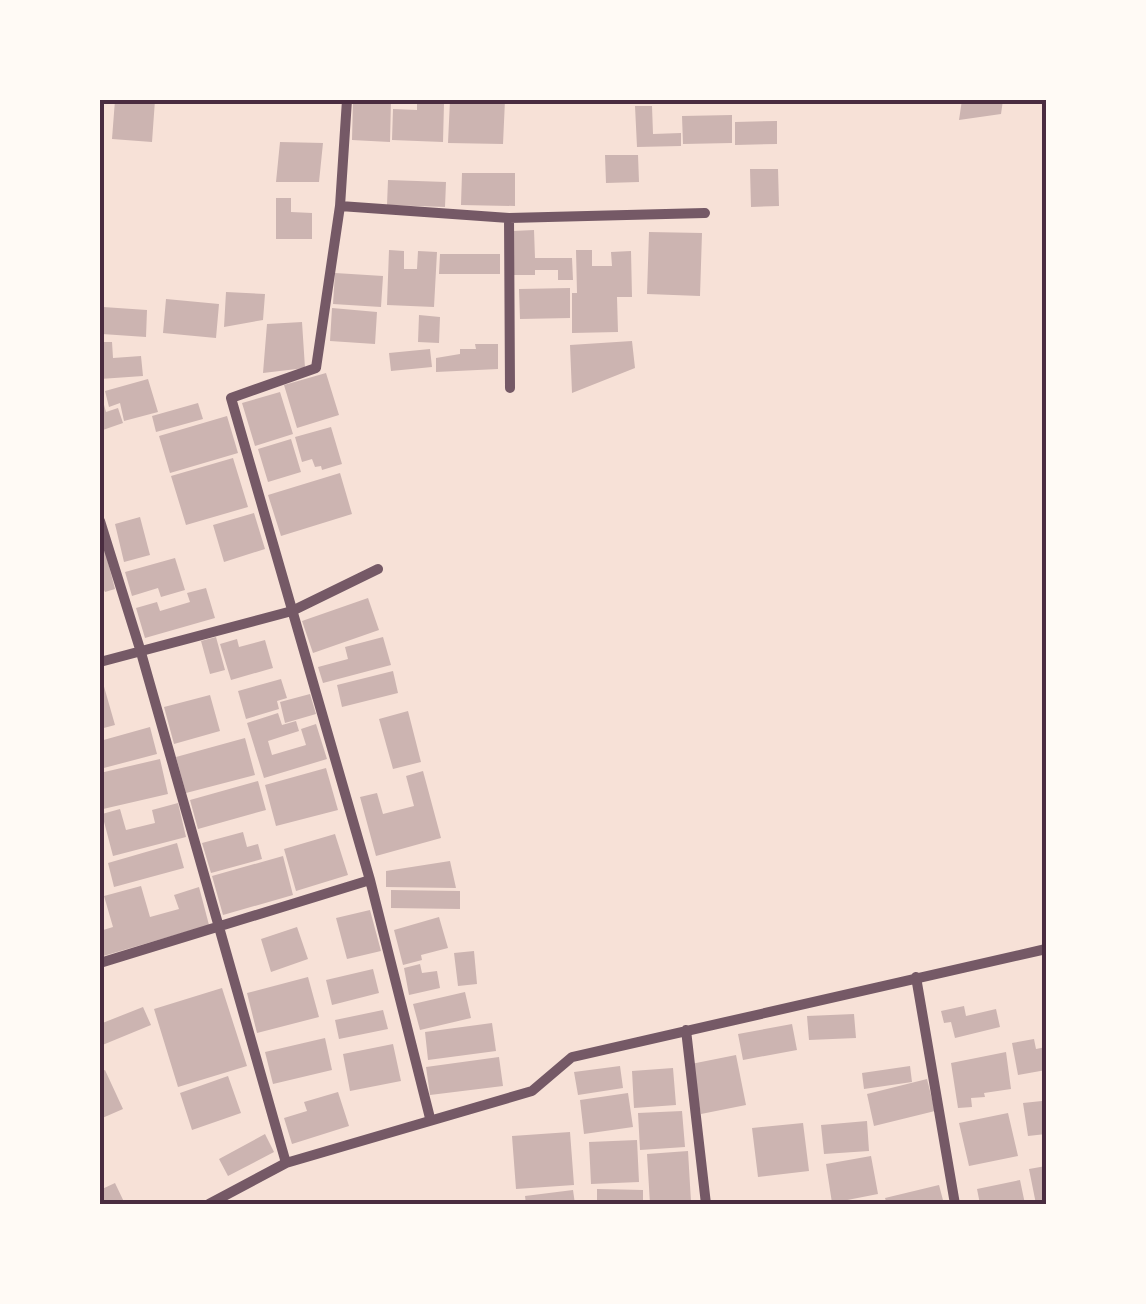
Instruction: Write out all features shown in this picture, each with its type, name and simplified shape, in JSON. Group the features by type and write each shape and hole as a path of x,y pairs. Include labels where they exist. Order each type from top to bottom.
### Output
{"street":[{"path":"347,100 340,206 316,368 230,398 370,880 430,1118"},
{"path":"340,206 509,218 706,213"},
{"path":"509,218 510,388"},
{"path":"100,521 286,1162"},
{"path":"100,662 292,611 378,569"},
{"path":"100,963 370,880"},
{"path":"209,1204 286,1162 532,1090 572,1056 1046,949"},
{"path":"916,977 955,1204"},
{"path":"686,1030 706,1204"}],"building":[{"path":"115,100 155,100 152,142 112,139"},
{"path":"353,100 391,100 390,142 352,140"},
{"path":"450,100 505,100 503,144 448,143"},
{"path":"962,100 1003,100 1001,114 959,120"},
{"path":"417,102 444,103 443,142 392,140 393,109 417,110"},
{"path":"635,106 652,106 653,134 681,133 681,146 637,147"},
{"path":"732,115 732,143 683,144 682,116"},
{"path":"777,121 777,144 735,145 735,122"},
{"path":"280,142 323,143 319,182 276,182"},
{"path":"605,155 638,155 639,182 606,183"},
{"path":"750,169 778,169 779,206 751,207"},
{"path":"462,173 515,173 515,206 461,205"},
{"path":"388,180 446,182 445,207 387,205"},
{"path":"276,198 291,198 291,212 312,213 312,239 276,239"},
{"path":"534,230 535,258 572,258 573,280 558,280 558,270 514,275 513,231"},
{"path":"649,232 702,233 700,296 647,294"},
{"path":"389,250 404,251 404,269 417,269 418,251 437,252 434,307 387,305"},
{"path":"576,250 592,250 592,266 612,266 611,252 631,251 632,297 617,297 618,332 572,333 572,293 577,293"},
{"path":"440,254 500,254 500,274 439,274"},
{"path":"335,273 383,276 381,307 333,304"},
{"path":"570,288 570,318 520,319 519,289"},
{"path":"226,292 265,294 263,320 224,327"},
{"path":"166,299 219,304 216,338 163,333"},
{"path":"103,307 147,310 146,337 102,334"},
{"path":"332,308 377,312 375,344 330,341"},
{"path":"419,315 440,317 439,343 418,342"},
{"path":"302,322 305,368 263,373 267,324"},
{"path":"632,341 635,368 572,393 570,345"},
{"path":"100,342 112,342 113,358 141,356 143,376 100,379"},
{"path":"475,344 498,344 498,369 436,372 436,358 460,354 460,349 476,349"},
{"path":"430,349 432,367 391,371 389,353"},
{"path":"326,373 339,415 297,428 284,385"},
{"path":"148,379 158,412 124,421 120,403 109,407 105,391"},
{"path":"280,392 293,434 255,446 242,403"},
{"path":"101,394 106,412 118,408 123,423 100,431"},
{"path":"198,403 203,419 156,432 152,416"},
{"path":"227,416 238,453 170,473 159,436"},
{"path":"331,427 342,464 322,470 321,466 315,467 312,459 302,462 295,437"},
{"path":"291,439 301,472 268,482 258,449"},
{"path":"233,458 248,507 186,525 171,476"},
{"path":"340,473 352,514 281,536 268,495"},
{"path":"254,513 265,549 224,562 213,525"},
{"path":"140,517 150,555 124,562 115,524"},
{"path":"105,551 115,589 105,592 100,582 100,553"},
{"path":"175,558 185,590 161,597 158,588 132,596 125,572"},
{"path":"206,588 215,618 145,638 136,608 157,602 160,611 190,602 187,593"},
{"path":"368,598 379,630 313,653 302,621"},
{"path":"216,637 225,670 210,674 201,641"},
{"path":"383,637 391,665 323,683 318,667 348,659 345,647"},
{"path":"237,639 239,647 265,640 273,668 231,680 220,644"},
{"path":"393,671 398,693 342,707 337,685"},
{"path":"281,679 287,698 277,701 279,709 246,719 238,691"},
{"path":"103,683 115,725 100,729 100,684"},
{"path":"310,694 316,714 285,723 280,702"},
{"path":"210,695 220,731 174,744 164,707"},
{"path":"408,711 421,762 393,769 379,719"},
{"path":"278,713 282,725 296,721 299,731 268,741 272,755 306,745 301,729 316,724 327,759 264,778 247,723"},
{"path":"150,727 157,754 100,769 100,741"},
{"path":"245,738 255,775 186,793 176,757"},
{"path":"160,759 168,794 103,809 100,773"},
{"path":"326,768 338,810 276,826 265,785"},
{"path":"423,771 441,838 376,856 360,797 377,793 383,814 414,806 406,776"},
{"path":"258,781 266,810 198,829 190,800"},
{"path":"178,803 186,837 113,856 102,814 120,809 126,830 155,823 152,810"},
{"path":"243,832 247,847 258,844 262,859 211,873 202,843"},
{"path":"335,834 348,875 296,891 284,849"},
{"path":"177,843 184,868 114,887 108,863"},
{"path":"283,856 293,895 223,915 212,876"},
{"path":"450,861 456,888 386,887 386,871"},
{"path":"141,886 150,917 179,909 174,895 199,887 209,925 100,957 100,931 113,927 104,896"},
{"path":"391,890 460,891 460,909 391,908"},
{"path":"370,910 381,951 347,959 336,918"},
{"path":"439,917 448,948 403,965 394,930"},
{"path":"297,927 308,959 271,972 261,939"},
{"path":"474,951 477,984 458,986 454,953"},
{"path":"420,964 422,973 437,971 440,988 409,995 404,968"},
{"path":"373,969 379,993 332,1005 326,980"},
{"path":"308,977 319,1017 257,1033 247,993"},
{"path":"222,988 247,1066 178,1087 154,1009"},
{"path":"465,992 471,1018 420,1030 413,1004"},
{"path":"964,1006 966,1016 996,1009 1000,1027 955,1038 951,1022 944,1023 941,1011"},
{"path":"143,1007 151,1025 100,1046 100,1024"},
{"path":"383,1010 388,1029 339,1039 335,1020"},
{"path":"854,1014 856,1038 809,1040 807,1016"},
{"path":"492,1023 496,1051 428,1060 425,1032"},
{"path":"792,1024 797,1050 743,1060 738,1034"},
{"path":"325,1038 332,1070 273,1084 265,1052"},
{"path":"1034,1039 1036,1049 1046,1047 1046,1070 1018,1075 1012,1043"},
{"path":"393,1044 401,1081 350,1091 343,1054"},
{"path":"1006,1052 1011,1089 984,1093 985,1097 971,1098 972,1107 958,1108 951,1063"},
{"path":"736,1055 746,1105 701,1114 691,1064"},
{"path":"499,1057 503,1086 430,1095 426,1067"},
{"path":"620,1066 623,1088 578,1095 574,1072"},
{"path":"910,1066 912,1082 864,1089 862,1073"},
{"path":"673,1068 676,1105 634,1108 632,1071"},
{"path":"105,1070 123,1109 100,1119 100,1072"},
{"path":"228,1076 241,1113 192,1130 180,1093"},
{"path":"927,1079 935,1111 874,1126 867,1094"},
{"path":"338,1092 349,1126 292,1144 284,1118 307,1111 304,1102"},
{"path":"628,1093 633,1127 584,1134 580,1100"},
{"path":"1042,1101 1046,1109 1046,1134 1028,1136 1023,1103"},
{"path":"682,1111 685,1147 640,1150 638,1113"},
{"path":"1008,1113 1018,1156 969,1166 959,1123"},
{"path":"867,1121 869,1151 824,1154 821,1125"},
{"path":"803,1123 809,1171 758,1177 752,1128"},
{"path":"570,1132 574,1185 516,1189 512,1136"},
{"path":"265,1134 274,1152 228,1176 219,1159"},
{"path":"637,1140 639,1182 591,1184 589,1142"},
{"path":"688,1151 691,1202 650,1204 647,1154"},
{"path":"871,1156 878,1194 832,1203 826,1164"},
{"path":"1046,1166 1046,1204 1036,1204 1029,1169"},
{"path":"1020,1180 1025,1204 980,1204 977,1189"},
{"path":"115,1183 125,1204 102,1204 100,1190"},
{"path":"939,1185 944,1204 887,1204 885,1198"},
{"path":"597,1189 643,1190 643,1204 597,1204"},
{"path":"573,1190 575,1204 526,1204 525,1196"}]}
